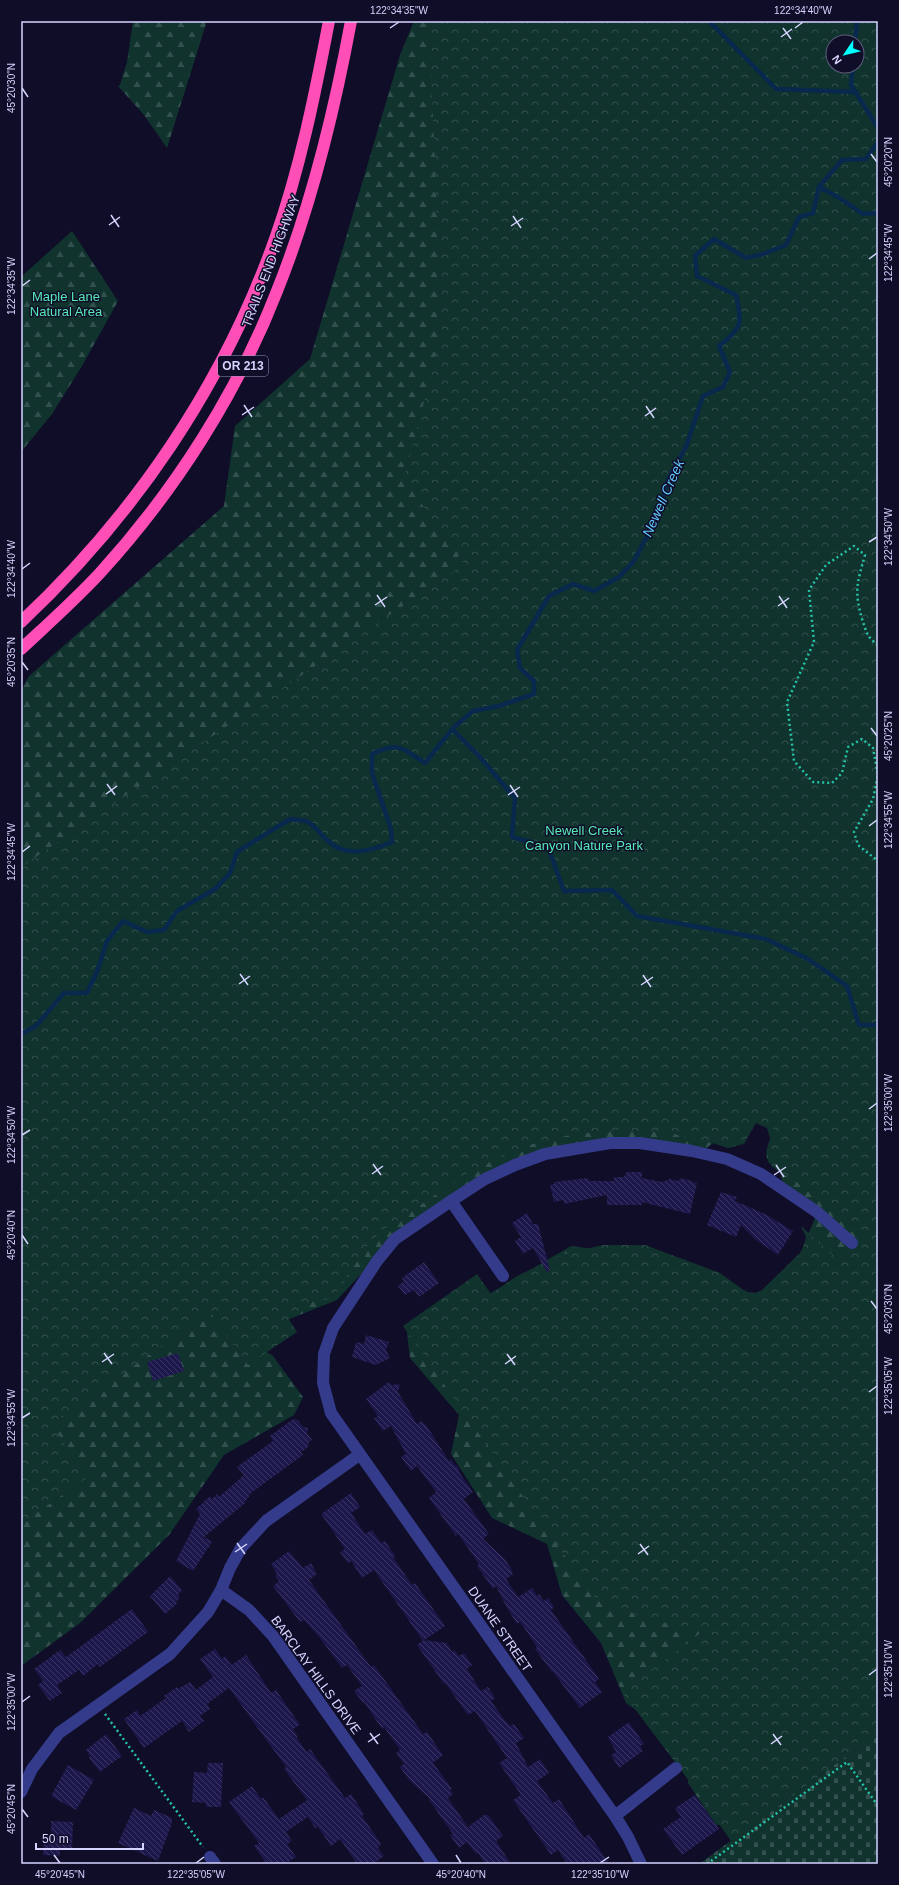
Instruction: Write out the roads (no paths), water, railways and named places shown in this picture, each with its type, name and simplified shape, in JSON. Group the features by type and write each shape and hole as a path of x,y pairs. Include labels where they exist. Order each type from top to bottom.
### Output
{"highway":[{"name":"TRAILS END HIGHWAY","path":"21,622 67,577 126,509 186,424 227,351 261,275 290,193 314,97 329,21"},
{"name":"TRAILS END HIGHWAY","path":"21,649 100,573 129,539 162,497 190,456 236,380 277,292 310,196 331,121 351,21"}],"street":[{"name":"DUANE STREET","path":"641,1864 615,1816 359,1455 332,1413 323,1383 324,1354 333,1328 377,1261 395,1239 485,1180 515,1165 545,1154 610,1143 640,1143 692,1151 727,1159 761,1174 817,1212 852,1243"},
{"path":"451,1201 503,1276"},
{"path":"21,1792 32,1769 59,1733 170,1654 208,1612 221,1590 230,1568 241,1548 266,1521 359,1455"},
{"name":"BARCLAY HILLS DRIVE","path":"221,1590 249,1610 272,1636 433,1864"},
{"path":"615,1816 676,1768"}],"waterway":[{"path":"709,21 776,89 856,92"},
{"name":"Newell Creek","path":"856,34 857,21"},
{"name":"Newell Creek","path":"852,74 851,85 878,128"},
{"name":"Newell Creek","path":"21,1034 36,1026 64,993 87,993 98,969 107,941 123,921 147,932 164,930 177,911 215,889 230,873 237,852 290,819 308,822 328,841 343,850 367,850 392,842 391,829 372,773 372,754 381,750 395,747 411,753 425,763 454,727 473,711 499,706 534,694 534,681 520,668 517,650 549,596 573,584 594,591 619,577 634,561 660,511 668,479 686,447 703,396 723,387 730,372 719,346 737,329 740,319 736,295 697,276 695,256 714,239 746,258 763,254 786,245 799,217 813,213 819,187 842,160 866,159 878,142"},
{"path":"819,187 838,197 863,214 878,213"},
{"path":"453,730 478,755 515,798 512,837 548,847 564,891 612,890 637,916 766,939 808,959 847,986 859,1025 878,1025"}],"park label":[{"name":"Maple Lane Natural Area","path":"66,304"},
{"name":"Newell Creek Canyon Nature Park","path":"584,838"}]}
